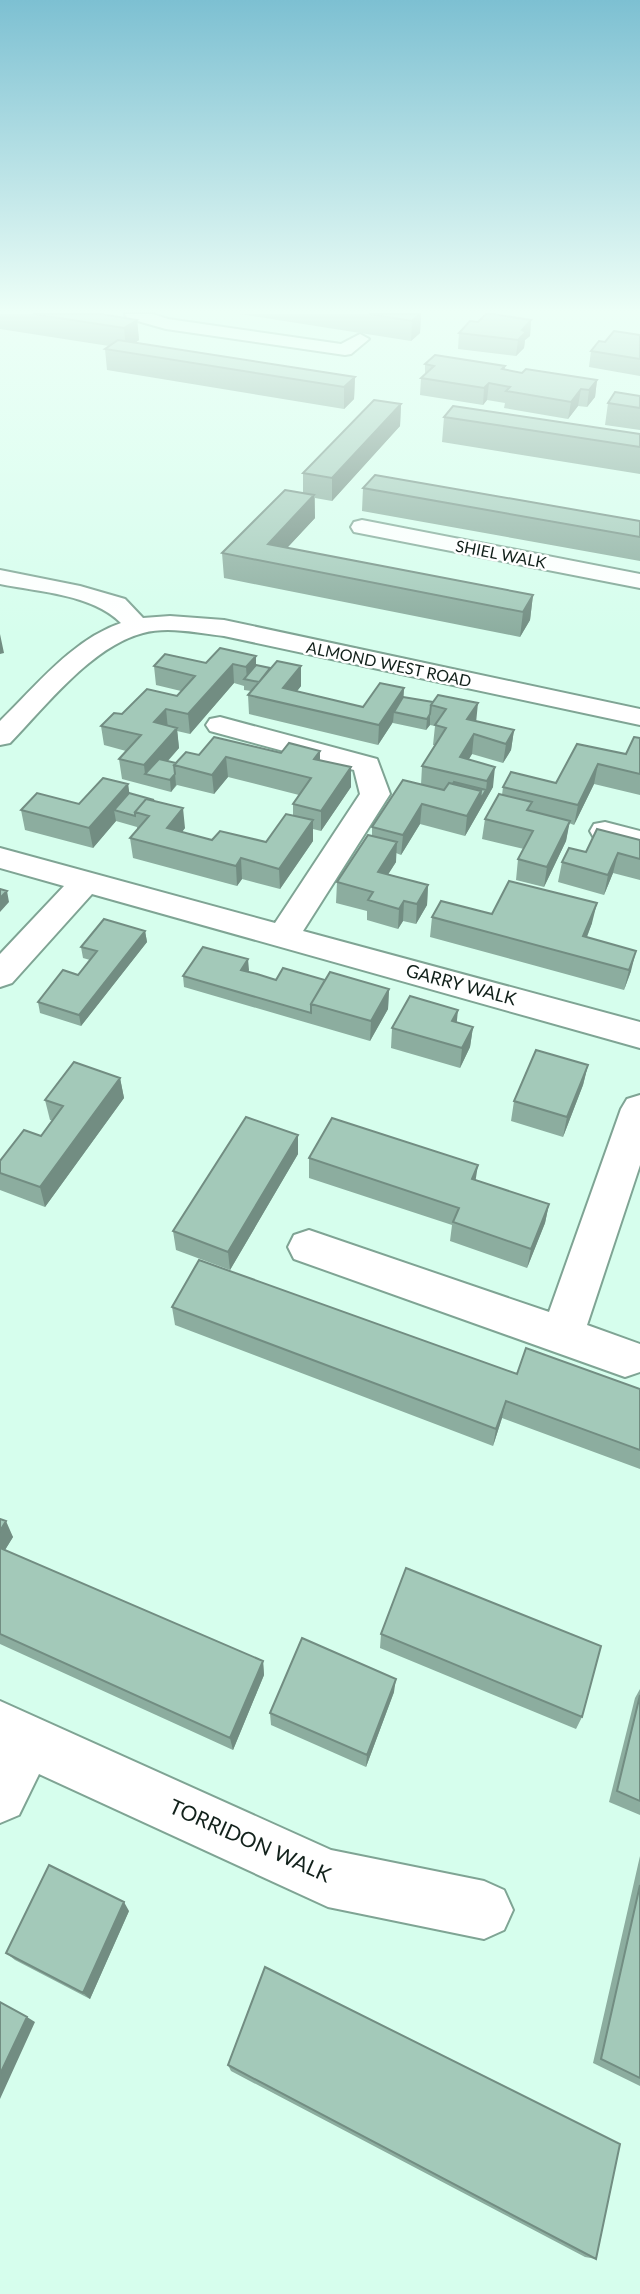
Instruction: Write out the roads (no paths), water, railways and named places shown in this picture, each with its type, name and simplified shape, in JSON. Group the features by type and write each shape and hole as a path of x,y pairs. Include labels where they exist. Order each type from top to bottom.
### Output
{"street":[{"name":"SHIEL WALK","path":"362,527 640,581"},
{"path":"0,577 80,593 116,604 137,626"},
{"name":"ALMOND WEST ROAD","path":"0,737 103,639 137,626 177,622 224,628 640,717"},
{"path":"220,725 367,765 375,794 283,936"},
{"path":"605,831 640,841"},
{"name":"GARRY WALK","path":"0,858 640,1035"},
{"path":"0,975 84,883"},
{"path":"562,1335 640,1109"},
{"path":"309,1247 625,1358"},
{"name":"TORRIDON WALK","path":"0,1796 13,1734 328,1878 484,1910"}]}
